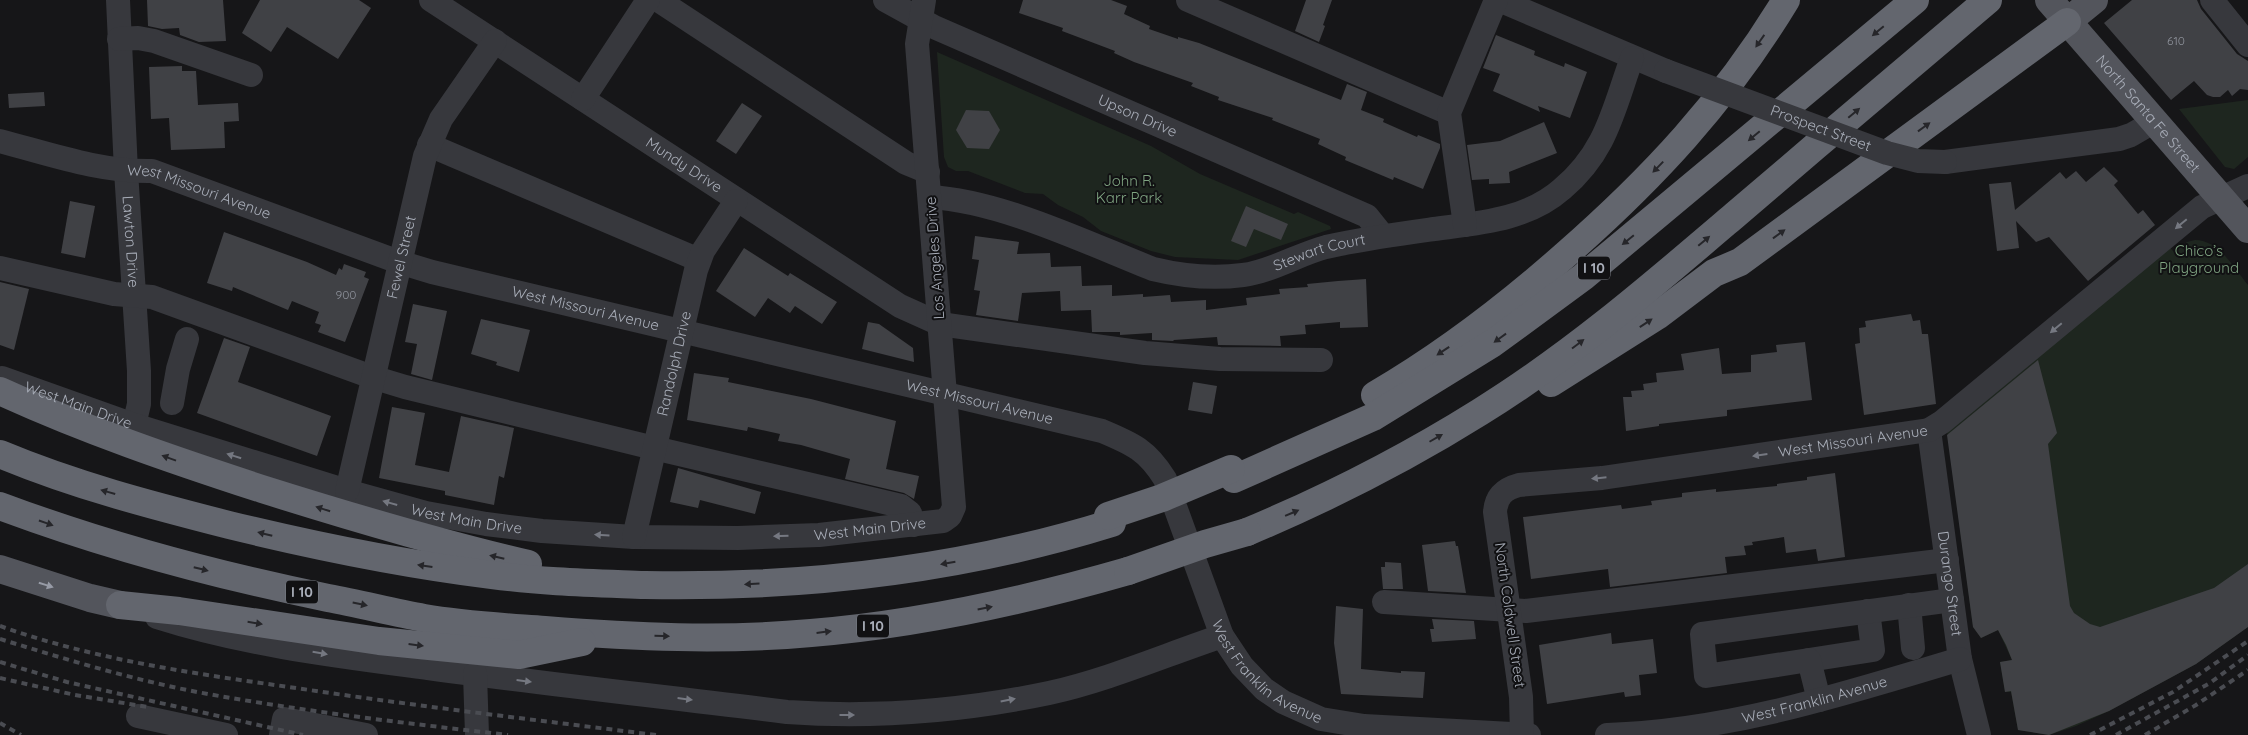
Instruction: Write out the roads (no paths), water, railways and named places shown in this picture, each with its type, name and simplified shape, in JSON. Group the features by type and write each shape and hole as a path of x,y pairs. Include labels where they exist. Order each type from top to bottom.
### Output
{"highway":[{"path":"1233,474 1377,394 1433,358 1508,304 1631,195 1688,136 1740,70 1786,0"},
{"name":"I 10","path":"0,454 66,480 172,510 338,550 494,576 612,584 718,586 796,582 879,574 996,553 1180,501 1233,474 1373,417 1493,343 1583,277 1915,0"},
{"name":"I 10","path":"0,506 129,550 269,586 426,618 476,624 613,635 714,637 810,634 942,616 1016,602 1128,571 1205,544 1247,532 1302,509 1380,471 1480,412 1617,315 1988,0"},
{"path":"1480,412 1530,396 1646,323 1714,273 1740,262 2058,11"},
{"path":"0,391 111,437 330,511 461,549 612,584"},
{"path":"120,605 178,611 379,641 519,654 613,635"}],"main road":[{"path":"2058,11 2094,0"},
{"name":"North Santa Fe Street","path":"2058,11 2248,230"},
{"path":"0,569 90,598 120,605"}],"street":[{"name":"Lawton Drive","path":"118,0 126,172 139,371 138,404 134,425"},
{"name":"Mundy Drive","path":"431,0 736,201 900,306 940,324 1145,353 1220,359 1321,360"},
{"path":"583,99 648,0"},
{"path":"658,0 906,163 928,172"},
{"name":"Upson Drive","path":"885,0 922,10 1367,216 1384,236"},
{"path":"1188,0 1450,113"},
{"path":"1465,224 1450,113 1497,0"},
{"name":"Prospect Street","path":"1497,0 1666,72 1887,153 1918,161 1945,162 2119,138 2130,136 2155,121"},
{"path":"2212,0 2248,45"},
{"name":"Los Angeles Drive","path":"922,10 917,44 954,506 950,516"},
{"path":"119,39 138,38 154,41 251,75"},
{"name":"Fewel Street","path":"347,491 420,170 441,120 495,41"},
{"name":"Stewart Court","path":"930,197 950,198 995,209 1153,269 1175,274 1219,277 1246,275 1325,248 1384,236 1500,220 1528,210 1561,191 1593,157 1608,131 1632,58"},
{"name":"West Missouri Avenue","path":"0,136 126,172 152,171 399,262 432,272 1102,431 1128,442 1149,456 1165,479"},
{"path":"429,145 699,260"},
{"name":"West Missouri Avenue","path":"1499,496 1507,489 1519,485 1602,478 1929,430 1942,422 2202,207 2248,186"},
{"name":"Randolph Drive","path":"634,537 699,260 736,201"},
{"path":"0,268 114,294 152,297 372,377 654,448 901,506 910,513 913,525"},
{"path":"172,403 178,369 187,339"},
{"path":"139,371 178,369"},
{"name":"West Main Drive","path":"0,378 134,425 347,491 426,513 486,524 542,531 634,537 738,538 819,535 937,522 950,516"},
{"name":"Durango Street","path":"1929,430 1949,512 1947,560 1952,600 1960,659 1979,735"},
{"name":"West Franklin Avenue","path":"1165,479 1222,636 1242,666 1264,689 1283,702 1321,718 1364,726 1529,735"},
{"name":"North Coldwell Street","path":"1499,496 1495,512 1522,697 1522,735"},
{"path":"1384,602 1526,611 1947,560"},
{"path":"1873,650 1706,676 1702,634 1952,600"},
{"path":"120,605 211,633 338,656 787,712 857,715 930,711 996,703 1050,692 1083,683 1222,636"},
{"path":"1909,605 1913,648"},
{"path":"1868,611 1873,650 1881,682"},
{"name":"West Franklin Avenue","path":"1607,735 1709,725 1764,715 1960,659"},
{"path":"1809,660 1819,700"},
{"path":"475,674 477,735"},
{"path":"138,716 226,735"},
{"path":"281,735 284,719 366,735"}],"railway":[{"path":"0,626 72,648 184,671 386,701 656,735"},
{"path":"0,639 122,675 197,692 314,711 508,735"},
{"path":"2090,735 2173,692 2248,641"},
{"path":"2116,735 2210,683 2248,655"},
{"path":"0,662 67,682 303,735"},
{"path":"2145,735 2196,705 2248,670"},
{"path":"0,678 75,695 148,707"},
{"path":"0,723 21,735"}],"park label":[{"name":"John R. Karr Park","path":"1129,190"},
{"name":"Chico’s Playground","path":"2199,260"}]}
